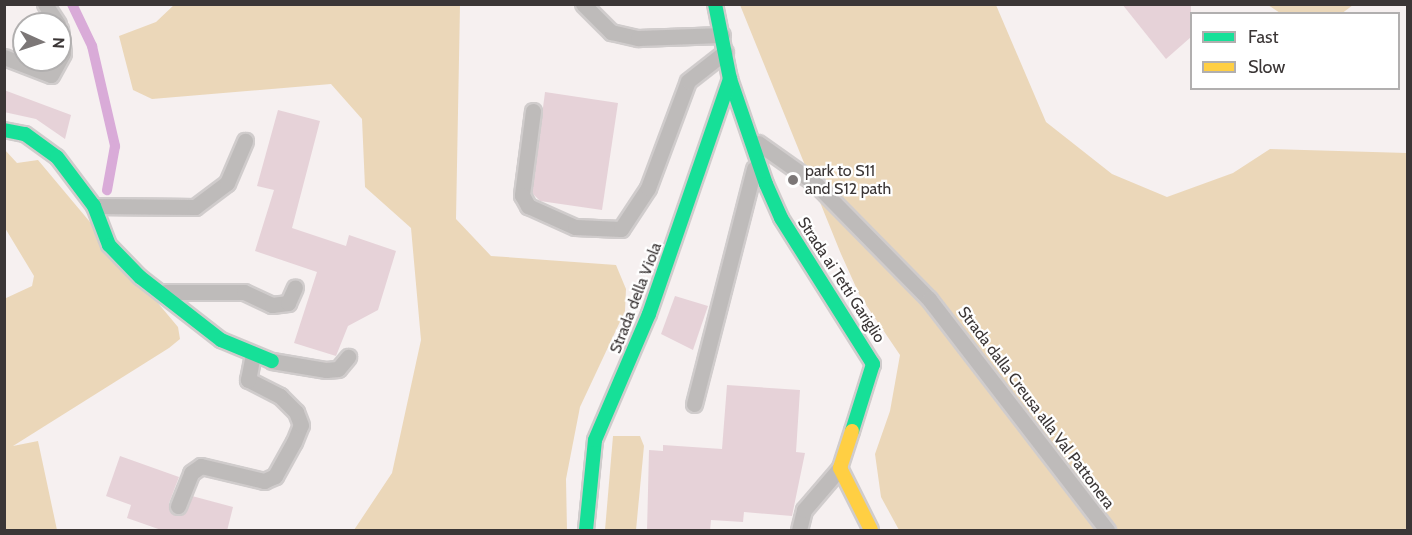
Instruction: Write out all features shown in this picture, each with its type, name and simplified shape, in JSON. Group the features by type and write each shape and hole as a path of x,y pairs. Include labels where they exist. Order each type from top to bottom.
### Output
{"street":[{"name":"Strada ai Tetti Gariglio","path":"715,4 730,79 757,158 781,218 873,364 840,468"},
{"name":"Strada della Viola","path":"586,531 595,440 649,314 730,79"},
{"path":"4,130 44,144 94,206 109,244 159,292 221,340 272,361"},
{"path":"840,468 871,531"}],"lane":[{"path":"583,4 610,32 638,38 722,35"},
{"path":"533,111 522,195 528,206 575,227 621,229 648,188 688,81 725,52"},
{"name":"Strada dalla Creusa alla Val Pattonera","path":"751,138 816,184 929,299 1107,531"},
{"path":"94,206 195,207 227,183 245,141"},
{"path":"694,404 757,158"},
{"path":"159,292 225,290 272,305 288,303 295,287"},
{"path":"178,506 191,473 201,466 264,481 275,476 294,442 301,425 296,412 280,396 248,380 253,355"},
{"path":"272,361 326,370 338,369 348,357"},
{"path":"799,531 804,510 840,468"}],"shaded area":[{"path":"175,4 460,5 456,219 491,256 616,265 626,289 625,311 580,407 566,479 567,530 354,530 392,473 421,340 411,228 365,187 362,119 331,84 152,99 133,90 119,36 156,22"},
{"path":"740,5 996,5 1046,122 1112,174 1167,197 1233,173 1270,149 1407,153 1407,530 899,530 881,497 875,454 890,411 900,355 860,296"},
{"path":"1268,5 1353,5 1344,12 1278,12"},
{"path":"5,150 17,163 38,160 178,327 180,339 13,446 38,441 57,530 5,530 4,299 32,286 34,276 5,228"},
{"path":"613,436 640,436 644,446 636,530 605,530"}],"building":[{"path":"1122,4 1191,4 1190,38 1166,59"},
{"path":"4,90 71,115 65,139 36,119 4,112"},
{"path":"545,92 618,103 602,210 540,201 532,193"},
{"path":"278,110 320,121 292,228 346,246 349,235 396,251 378,310 348,326 336,356 294,343 317,272 255,251 274,190 257,186"},
{"path":"675,296 708,306 693,350 661,334"},
{"path":"727,385 800,390 796,452 805,453 792,516 744,512 743,522 711,520 710,531 647,531 649,450 663,451 663,445 722,449"},
{"path":"120,456 179,477 169,503 174,515 184,513 192,496 233,507 227,531 164,531 127,518 131,505 106,496"}],"waterway":[{"path":"72,4 92,46 115,146 107,190"}],"traffic: fast":[{"path":"715,4 730,79 766,184 781,218 873,364 852,431"},
{"path":"586,530 595,440 649,314 730,79"},
{"path":"4,130 25,134 57,157 94,206 109,245 140,277 221,340 272,361"}],"traffic: slow":[{"path":"852,431 840,468 871,530"}],"place":[{"name":"park to S11 and S12 path","path":"793,180"}]}
